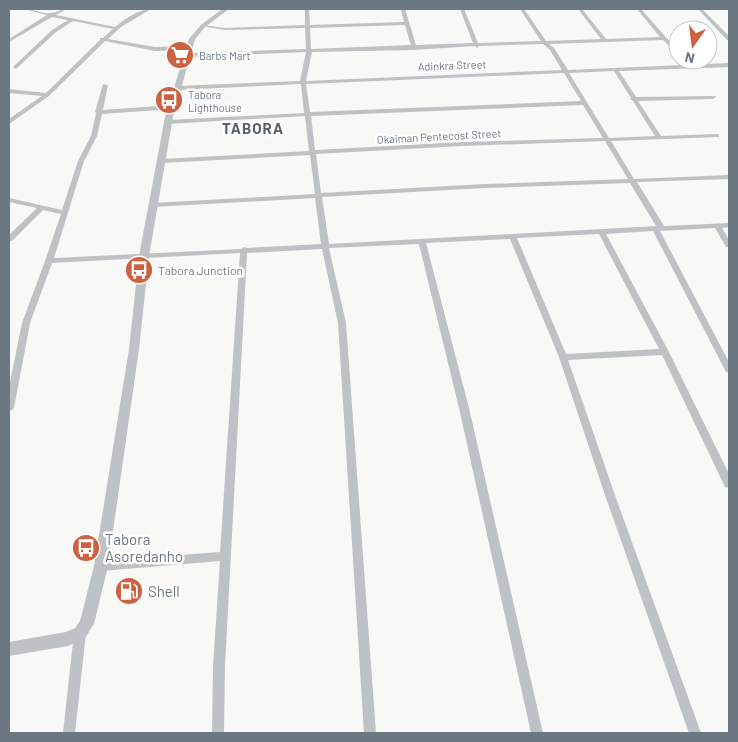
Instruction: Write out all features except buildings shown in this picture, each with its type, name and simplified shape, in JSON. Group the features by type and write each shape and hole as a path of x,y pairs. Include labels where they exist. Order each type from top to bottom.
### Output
{"street":[{"path":"26,9 114,28"},
{"path":"9,41 51,15 65,9"},
{"path":"9,122 47,94 114,28 149,9"},
{"path":"69,733 80,633 89,617 101,566 134,349 144,256 168,122 187,52 195,34 226,9"},
{"path":"307,9 310,27 309,52 303,81 311,154 325,245 342,324 370,733"},
{"path":"403,9 414,48"},
{"path":"462,9 476,46"},
{"path":"522,9 544,42 552,50 563,71 631,180 658,228 729,370"},
{"path":"580,9 605,41"},
{"path":"639,9 668,42"},
{"path":"700,9 729,39"},
{"path":"16,67 54,31 71,20"},
{"path":"203,26 225,29 407,23"},
{"path":"102,39 187,52 309,52 665,38"},
{"name":"Adinkra Street","path":"176,88 668,66"},
{"path":"615,69 659,138"},
{"path":"9,408 11,386 26,323 66,213 81,161 94,136 105,86"},
{"path":"9,91 47,94"},
{"path":"633,99 713,97"},
{"path":"168,122 307,114 584,103"},
{"path":"98,112 172,107"},
{"name":"Okaiman Pentecost Street","path":"162,161 462,144 717,136"},
{"path":"153,205 494,185 729,178"},
{"path":"9,200 66,213"},
{"path":"9,239 41,208"},
{"path":"49,261 244,249 422,242 729,225"},
{"path":"717,226 729,245"},
{"path":"600,231 665,352 729,484"},
{"path":"512,236 563,356 611,498 696,733"},
{"path":"422,242 464,408 537,733"},
{"path":"218,733 219,666 244,249"},
{"path":"563,356 665,352"},
{"path":"101,566 225,556"},
{"path":"9,649 51,643 80,633"}],"place":[{"name":"Barbs Mart","path":"180,55"},
{"name":"Tabora Lighthouse","path":"169,100"},
{"name":"Tabora Junction","path":"139,270"},
{"name":"Tabora Asoredanho","path":"86,548"},
{"name":"Shell","path":"129,591"}],"district":[{"name":"TABORA","path":"253,128"}]}
